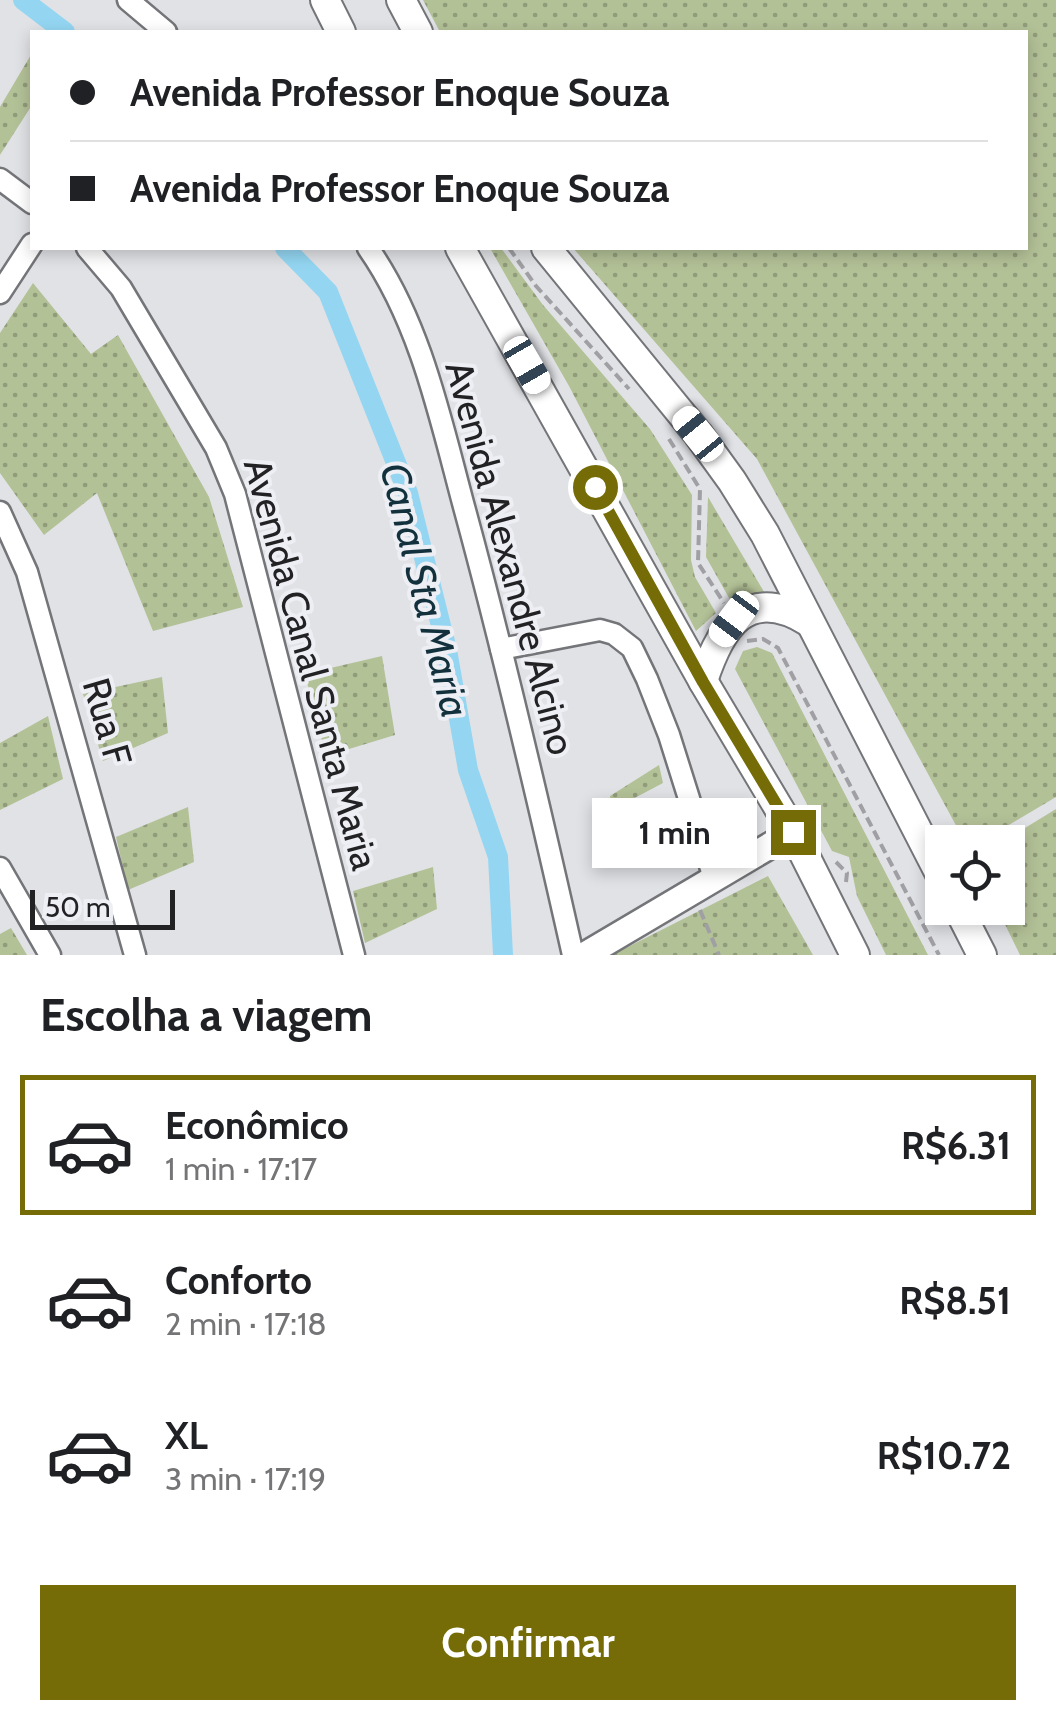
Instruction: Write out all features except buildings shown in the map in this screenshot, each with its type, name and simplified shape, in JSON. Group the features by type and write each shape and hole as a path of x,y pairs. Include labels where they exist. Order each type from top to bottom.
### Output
{"main road":[{"path":"325,0 340,30"},
{"path":"401,0 417,30"},
{"path":"461,250 703,682 793,832 856,955"},
{"path":"548,250 732,481 764,534 925,845"},
{"path":"703,682 714,646 741,630 752,610 792,612 810,622"},
{"path":"967,925 982,955"}],"street":[{"path":"128,0 164,30"},
{"path":"0,180 30,202"},
{"path":"0,293 30,247"},
{"name":"Avenida Canal Santa Maria","path":"89,250 121,288 216,448 235,494 354,955"},
{"name":"Avenida Alexandre Alcino","path":"369,250 404,312 428,380 501,649 573,955"},
{"name":"Rua F","path":"0,512 27,572 135,955"},
{"path":"501,649 600,630 614,634 632,648 669,736 703,885"},
{"path":"585,955 793,832"},
{"path":"0,868 50,955"}],"path":[{"path":"511,250 536,286 636,397"},
{"path":"660,424 700,488 698,563 741,630"},
{"path":"778,648 939,955"},
{"path":"703,885 719,955"}],"green space":[{"path":"423,0 1056,0 1056,797 1009,825 956,825 757,459 575,250 1028,250 1028,30 439,30"},
{"path":"30,56 30,108 0,155 0,107"},
{"path":"491,250 502,250 543,305 650,429 692,495 691,560 695,577 716,613 696,631 569,386"},
{"path":"33,283 91,354 118,335 209,497 243,607 153,631 97,493 44,535 0,473 0,333"},
{"path":"708,497 770,602 733,605 706,557"},
{"path":"757,647 772,653 928,955 886,955 857,896 849,857 832,851 735,669 743,651"},
{"path":"382,656 395,735 326,756 305,674"},
{"path":"162,677 168,733 103,761 83,694"},
{"path":"48,716 63,779 0,810 0,743"},
{"path":"659,765 663,783 612,810 610,796"},
{"path":"188,807 194,862 128,890 116,837"},
{"path":"1056,809 1056,955 1020,955 1005,925 1025,925 1025,828"},
{"path":"433,867 437,909 365,943 353,891"},
{"path":"768,876 813,955 612,955"},
{"path":"11,928 27,955 0,955 0,934"}],"waterway":[{"name":"Canal Sta Maria","path":"23,0 62,30"},
{"name":"Canal Sta Maria","path":"287,250 328,292 408,493 447,650 468,770 498,857 503,955"}],"route":[{"path":"595,487 703,682 793,832"}]}
